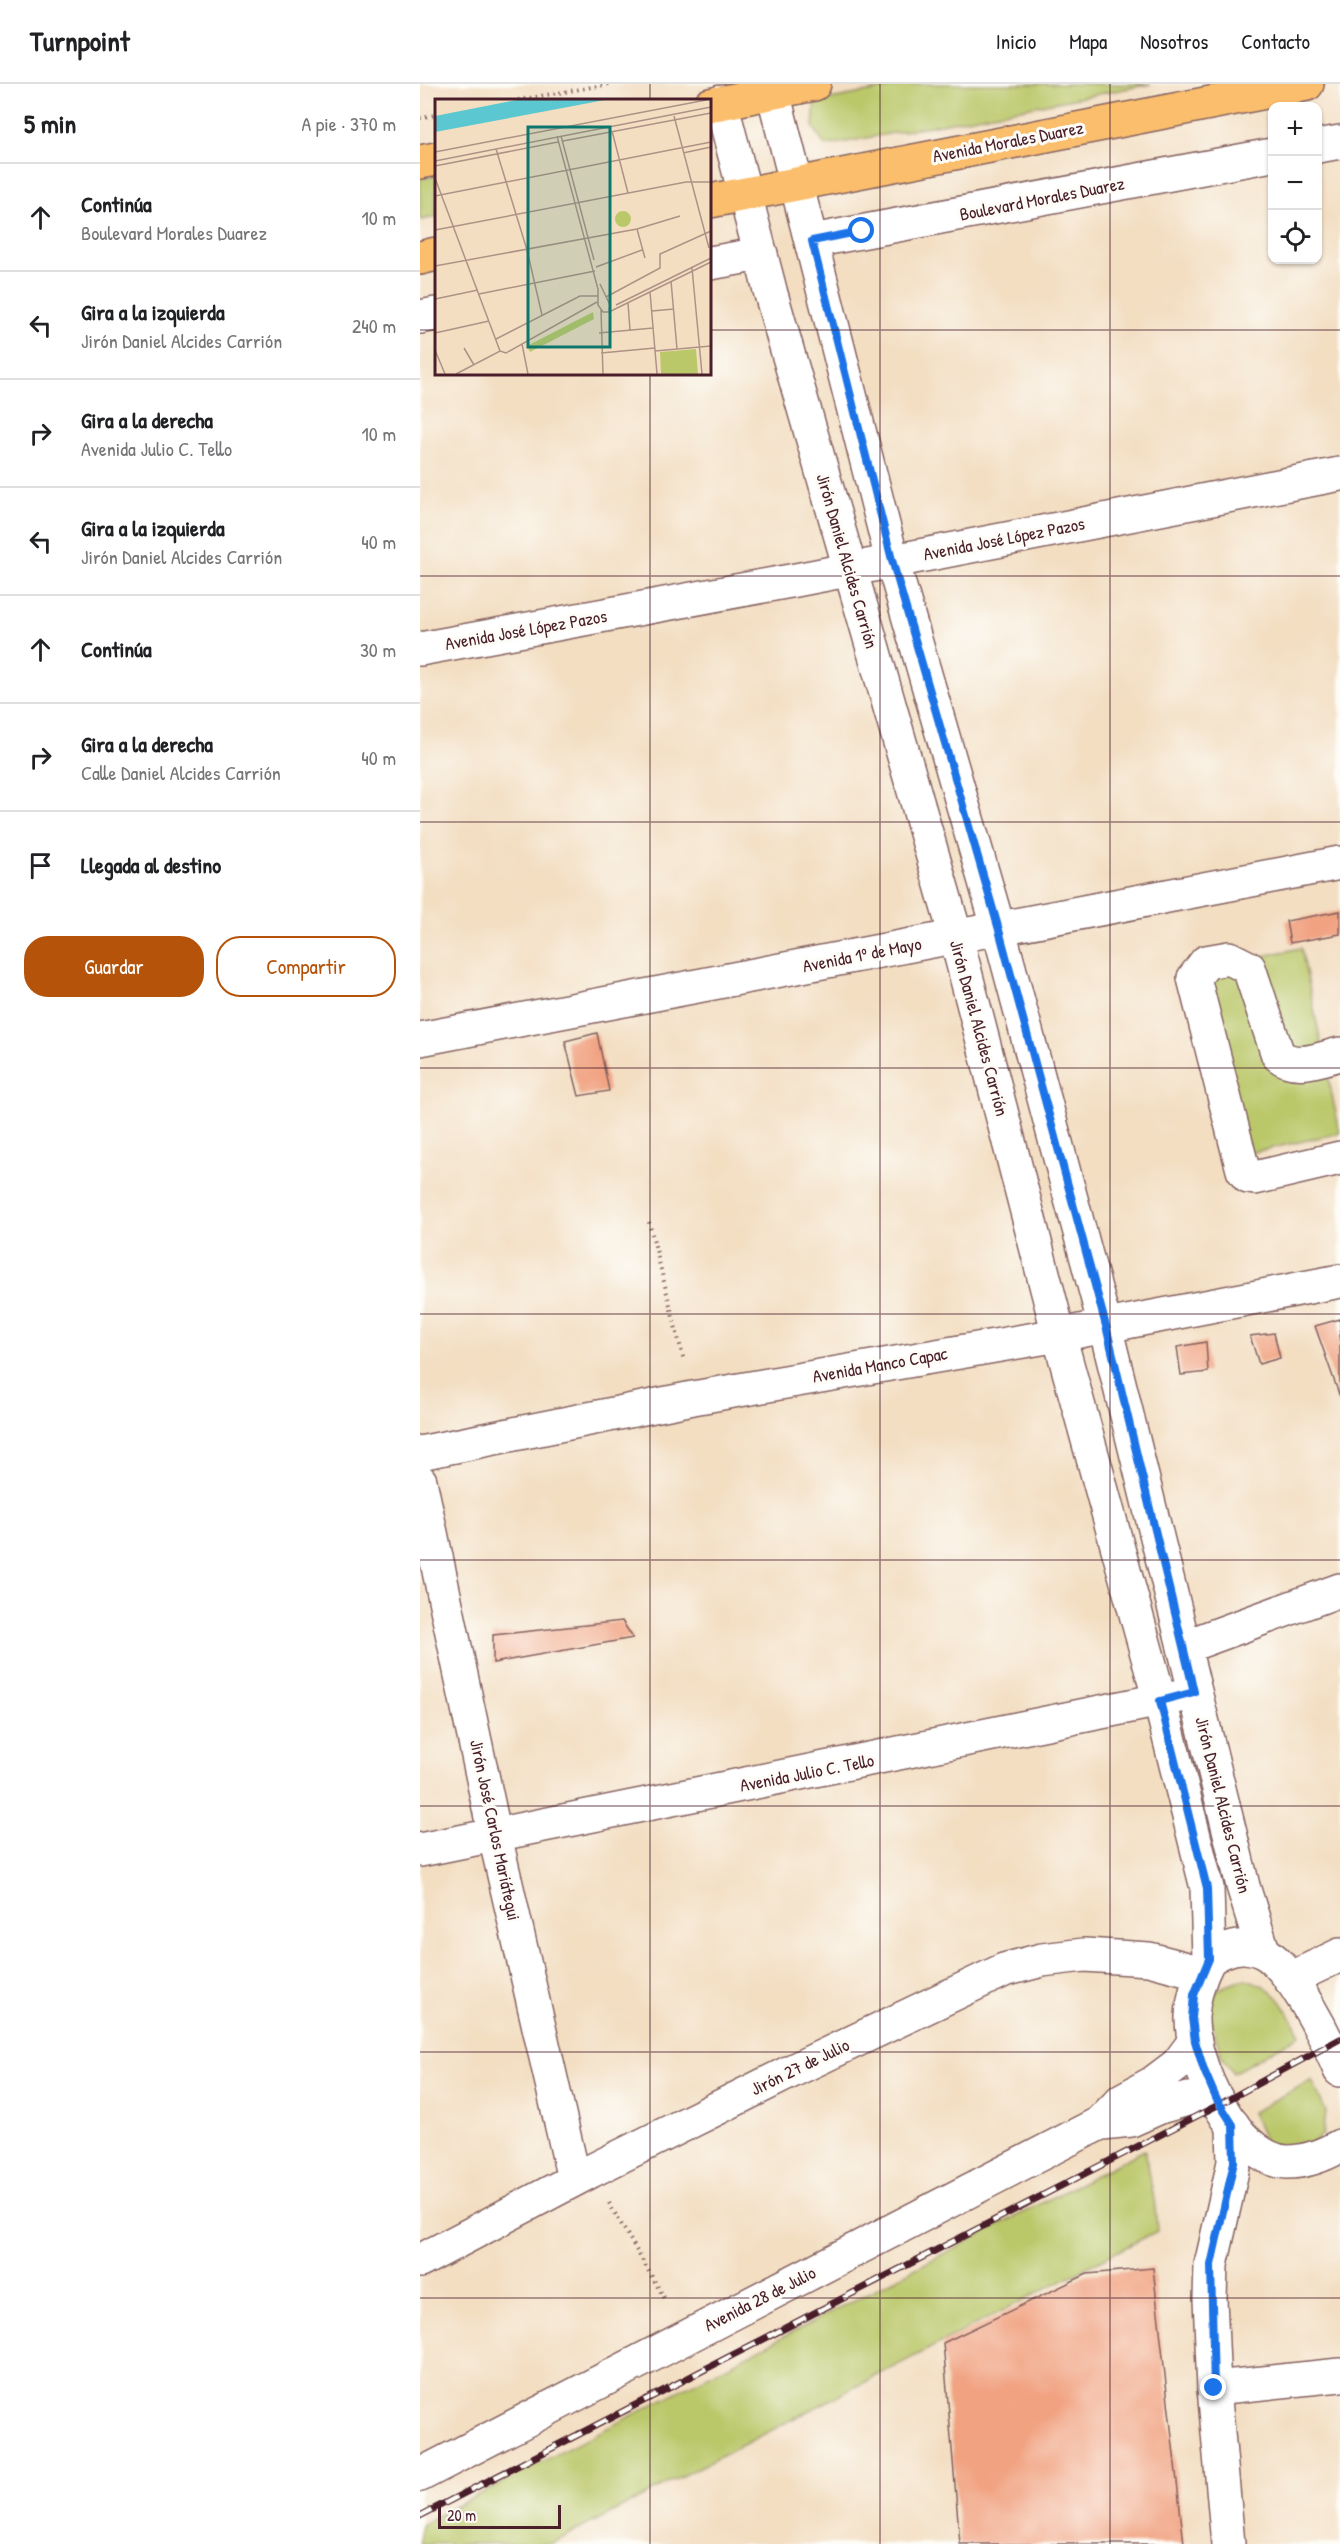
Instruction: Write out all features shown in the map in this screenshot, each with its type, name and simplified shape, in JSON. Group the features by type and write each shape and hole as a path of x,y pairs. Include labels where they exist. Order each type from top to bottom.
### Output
{"highway":[{"path":"715,104 814,84"},
{"name":"Avenida Morales Duarez","path":"711,201 1306,84"},
{"path":"420,162 435,159"},
{"path":"420,258 435,255"}],"street":[{"name":"Jirón Daniel Alcides Carrión","path":"773,92 892,560 999,930 1106,1326 1194,1692 1243,1886 1263,1951"},
{"name":"Jirón Daniel Alcides Carrión","path":"715,104 744,193 849,569 956,937 1059,1335 1160,1701 1207,1888 1205,1966 1194,1995 1192,2018 1195,2041 1204,2070 1225,2111"},
{"path":"1322,145 1340,142"},
{"name":"Boulevard Morales Duarez","path":"812,241 1268,156"},
{"path":"711,263 761,254"},
{"path":"420,317 435,314"},
{"name":"Avenida José López Pazos","path":"420,649 1340,474"},
{"name":"Avenida 1º de Mayo","path":"420,1040 1340,863"},
{"path":"1340,1054 1299,1063 1286,1061 1278,1054 1249,968 1228,958 1206,962 1194,978 1243,1170 1248,1177 1255,1178 1340,1158"},
{"name":"Avenida Manco Capac","path":"420,1453 693,1398 1059,1335 1340,1281"},
{"name":"Jirón José Carlos Mariátegui","path":"420,1481 495,1836 582,2175"},
{"path":"1184,1647 1340,1590"},
{"name":"Avenida Julio C. Tello","path":"420,1850 1160,1701 1194,1692"},
{"path":"1205,1966 1234,1947 1249,1947 1263,1951 1290,1979 1317,2022 1338,2063"},
{"name":"Jirón 27 de Julio","path":"420,2261 582,2175 796,2069 1004,1970 1042,1960 1084,1955 1149,1959 1205,1966"},
{"path":"1290,1979 1340,1955"},
{"name":"Avenida 28 de Julio","path":"420,2475 1100,2123 1122,2100 1153,2083 1177,2065 1195,2041"},
{"name":"Avenida 28 de Julio","path":"1100,2123 1131,2120 1160,2107 1188,2099 1225,2111"},
{"path":"1225,2111 1246,2143 1264,2156 1286,2162 1308,2160 1336,2144"},
{"path":"1225,2111 1234,2162 1211,2265 1214,2388 1228,2544"},
{"path":"1214,2388 1340,2375"}],"path":[{"path":"524,99 609,84"},
{"path":"420,118 435,115"},
{"path":"649,1222 693,1398"},
{"path":"582,2175 666,2301"}],"green space":[{"path":"910,84 1151,84 825,146 813,126 815,102"},
{"path":"435,176 435,217 420,220 420,179"},
{"path":"1301,948 1340,1133 1245,1154 1206,968"},
{"path":"1245,1979 1265,1987 1279,1999 1300,2035 1233,2073 1222,2058 1209,2013 1214,1993 1228,1984"},
{"path":"1312,2080 1326,2112 1323,2134 1309,2146 1268,2149 1252,2112"},
{"path":"1144,2150 1154,2198 1157,2231 551,2544 420,2544 420,2525"}],"building":[{"path":"1340,911 1340,934 1290,943 1286,921"},
{"path":"597,1033 609,1091 579,1096 565,1041"},
{"path":"1340,1319 1340,1397 1315,1326"},
{"path":"1274,1333 1280,1358 1259,1364 1250,1336"},
{"path":"1206,1342 1208,1372 1181,1375 1177,1347"},
{"path":"622,1621 633,1638 493,1663 493,1635"},
{"path":"1153,2268 1184,2544 960,2544 943,2343 1087,2274"}],"railway":[{"path":"420,2516 1220,2104 1340,2039"}],"route":[{"path":"862,231 812,241 892,560 999,930 1106,1326 1194,1692 1160,1701 1207,1888 1210,1924 1209,1959 1194,1995 1192,2018 1195,2041 1216,2098 1233,2125 1234,2162 1211,2265 1210,2299 1214,2388"}]}
